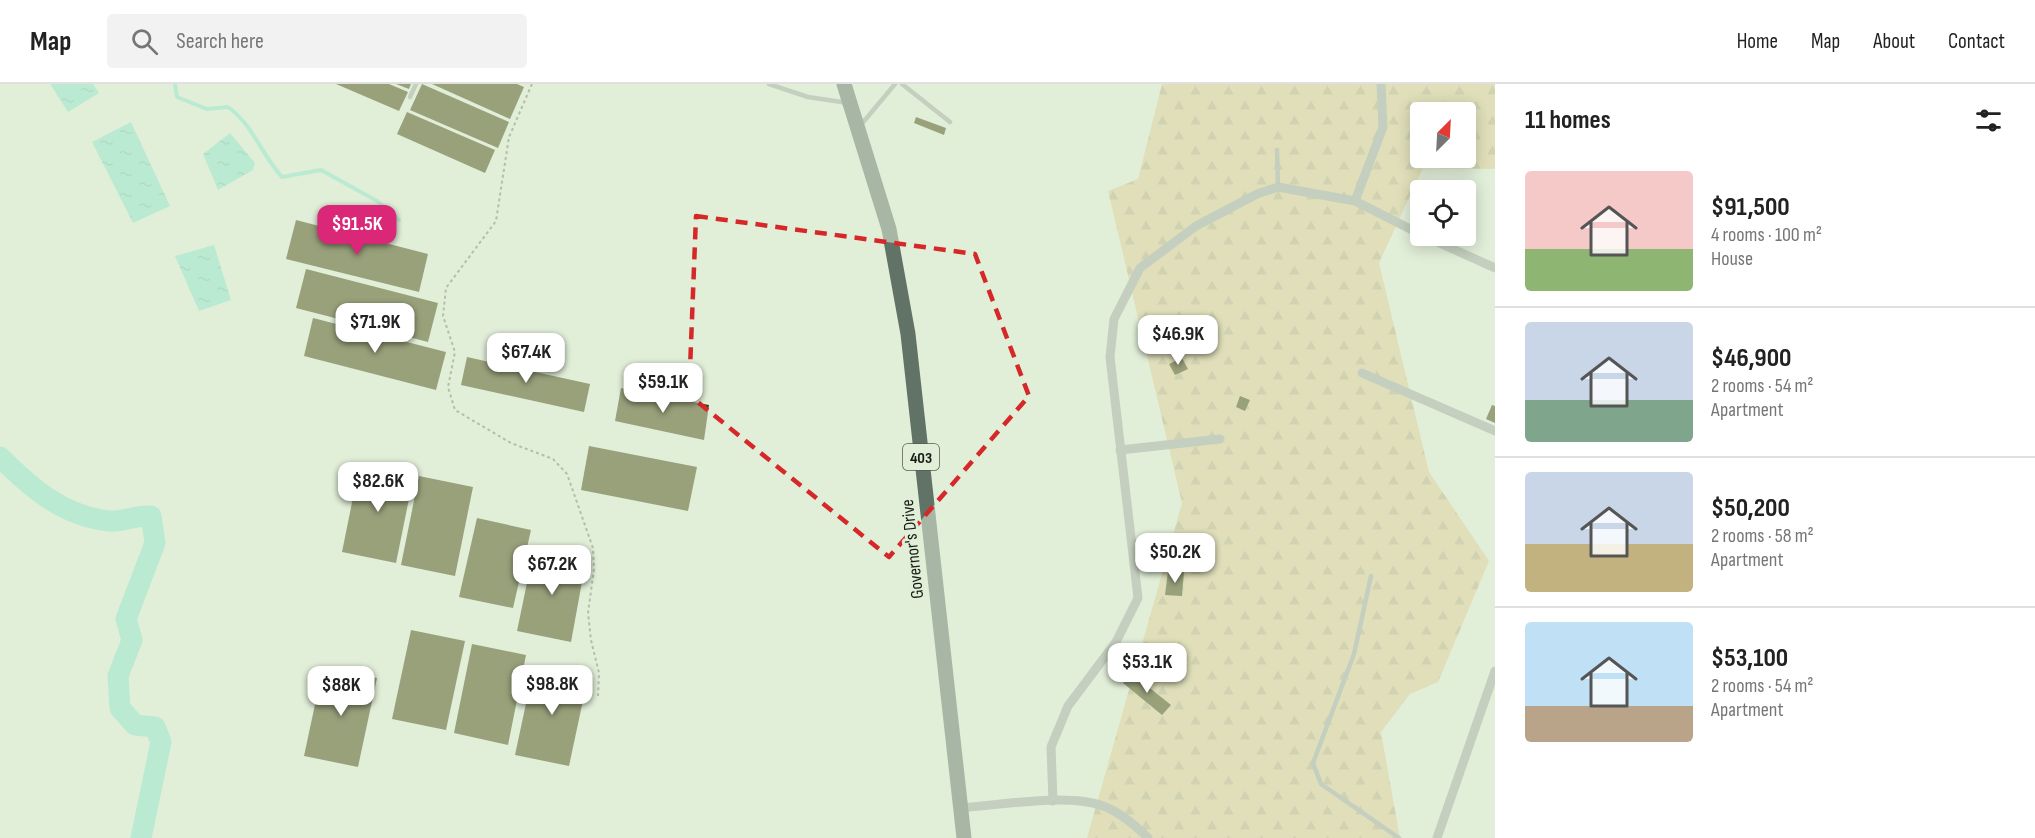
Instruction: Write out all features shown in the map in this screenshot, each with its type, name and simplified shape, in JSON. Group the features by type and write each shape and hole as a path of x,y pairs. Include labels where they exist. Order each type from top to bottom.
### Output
{"main road":[{"name":"Governor's Drive","path":"844,84 889,228 908,334 964,838"}],"street":[{"path":"1354,201 1383,128 1380,84"},
{"path":"1053,801 1051,747 1068,706 1116,642 1138,598 1110,357 1114,319 1140,268 1196,226 1278,187 1354,201 1410,229"},
{"path":"1446,246 1495,268"},
{"path":"1362,373 1495,431"},
{"path":"1120,450 1220,439"},
{"path":"1437,838 1495,670"},
{"path":"960,808 1076,800 1104,806 1136,825 1148,838"}],"lane":[{"path":"410,97 416,84"},
{"path":"769,84 808,97 850,103"},
{"path":"859,129 895,84"},
{"path":"902,84 951,122"},
{"path":"1277,150 1278,187"},
{"path":"1371,576 1354,654 1313,763 1321,784 1399,838"}],"path":[{"path":"532,84 509,137 496,222 446,288 443,316 455,352 448,387 455,410 511,443 553,459 567,474 593,548 594,569 588,613 599,674 598,696"}],"highlighted area":[{"path":"696,216 975,254 1029,396 889,557 689,395"}],"green space":[{"path":"1162,84 1495,84 1495,169 1423,168 1417,180 1410,180 1410,196 1379,263 1429,472 1489,561 1438,682 1410,694 1381,732 1400,838 1087,838 1182,503 1108,191 1138,179"}],"water":[{"path":"50,84 93,84 99,93 68,112"},
{"path":"131,122 170,206 133,223 92,142"},
{"path":"230,133 255,163 253,170 218,190 203,154"},
{"path":"214,245 231,300 199,311 175,256"}],"building":[{"path":"336,84 389,84 408,92 399,111"},
{"path":"396,84 411,84 409,89"},
{"path":"422,84 509,122 498,148 410,110"},
{"path":"432,84 517,84 524,87 510,119"},
{"path":"407,112 495,150 485,173 397,134"},
{"path":"916,117 946,128 944,135 914,123"},
{"path":"296,220 428,254 419,292 286,259"},
{"path":"306,269 438,303 428,342 296,308"},
{"path":"313,318 446,352 436,390 304,356"},
{"path":"467,357 590,384 584,412 461,385"},
{"path":"1182,358 1188,369 1175,375 1169,364"},
{"path":"621,388 709,405 704,440 615,421"},
{"path":"1240,396 1250,400 1245,411 1236,407"},
{"path":"1492,405 1495,406 1495,423 1486,419"},
{"path":"589,446 697,467 688,511 581,490"},
{"path":"360,463 414,474 396,563 342,552"},
{"path":"419,476 473,487 455,576 401,565"},
{"path":"477,518 531,530 513,608 459,597"},
{"path":"534,549 586,560 571,642 517,631"},
{"path":"1168,571 1184,572 1182,596 1165,595"},
{"path":"411,630 465,641 446,730 392,719"},
{"path":"472,644 526,655 508,745 454,733"},
{"path":"534,666 588,677 569,766 515,755"},
{"path":"323,667 377,678 358,767 304,756"},
{"path":"1131,673 1171,705 1162,715 1123,683"}],"waterway":[{"path":"175,84 177,97 207,109 228,107 251,131 282,177 321,170 377,201 399,220"},
{"path":"0,457 36,490 78,514 110,521 151,516 155,543 126,619 132,640 118,676 120,708 135,725 155,727 161,742 141,838"}]}
